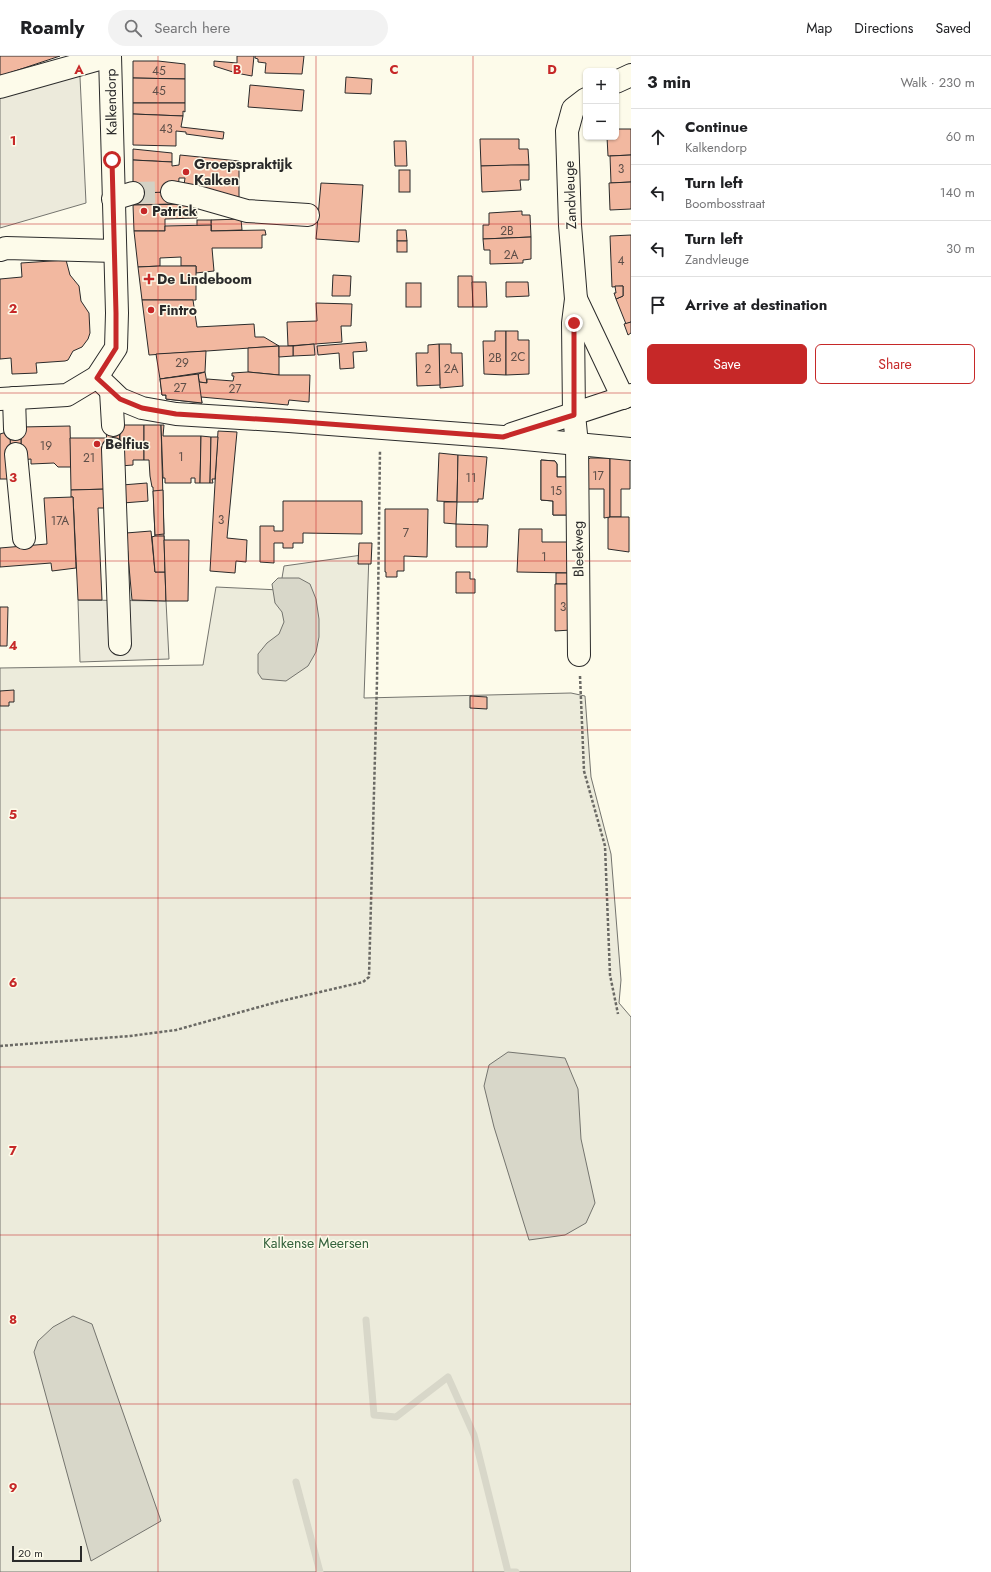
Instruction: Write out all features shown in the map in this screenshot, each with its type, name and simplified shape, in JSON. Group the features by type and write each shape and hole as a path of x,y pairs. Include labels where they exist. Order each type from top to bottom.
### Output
{"street":[{"path":"0,87 110,56"},
{"name":"Kalkendorp","path":"7,398 67,395 104,384 116,348 115,251 123,196 110,56"},
{"path":"619,81 631,75"},
{"name":"Zandvleuge","path":"574,415 574,323 576,299 570,225 567,131 573,109 583,101"},
{"path":"172,192 198,197 248,211 308,215"},
{"path":"0,250 6,248 115,251"},
{"name":"Zandvleuge","path":"576,299 627,397"},
{"path":"104,384 113,425"},
{"path":"104,384 120,399 142,408 176,414 503,437 631,449"},
{"path":"503,437 627,397"},
{"path":"7,398 15,429"},
{"name":"Bleekweg","path":"574,415 577,444 579,655"},
{"path":"113,449 120,644"},
{"path":"16,454 24,538"}],"path":[{"path":"0,1046 130,1036 176,1030 277,1002 363,982 369,977 377,681 380,428"},
{"path":"579,655 584,771 605,846 610,975 618,1014"}],"green space":[{"name":"Kalkense Meersen","path":"369,554 364,698 571,693 585,696 591,777 611,854 621,980 619,1003 631,1017 631,1572 0,1572 0,668 203,665 216,587 280,590 284,566"}],"shaded area":[{"path":"79,56 86,203 0,228 0,78"},
{"path":"278,578 299,578 310,584 316,599 319,619 319,637 316,652 308,666 286,681 262,679 258,673 258,654 267,643 279,634 284,622 282,612 275,603 272,584"},
{"path":"78,600 166,601 169,659 80,662"},
{"path":"508,1052 565,1058 578,1089 581,1139 595,1203 586,1223 565,1235 529,1240 494,1127 484,1086 489,1065"},
{"path":"73,1316 92,1324 161,1521 91,1561 34,1352 38,1341 53,1327"}],"building":[{"path":"0,56 60,56 0,76"},
{"path":"237,56 254,56 252,76 214,66 214,61 237,63"},
{"path":"255,56 304,56 302,74 265,73 266,63 258,62 258,59 255,58"},
{"path":"133,61 158,61 185,64 185,79 133,78"},
{"path":"346,77 372,79 371,94 345,93"},
{"path":"133,78 185,79 185,103 133,103"},
{"path":"250,85 304,90 302,111 248,107"},
{"path":"133,103 185,103 185,112 183,111 183,116 133,114"},
{"path":"133,114 183,116 181,127 224,132 223,139 186,134 186,132 176,131 176,146 133,145"},
{"path":"619,129 631,129 631,155 608,156 607,140 619,140"},
{"path":"480,139 519,139 519,149 528,149 529,165 481,166"},
{"path":"394,141 406,141 407,166 395,166"},
{"path":"133,149 172,153 172,162 133,160"},
{"name":"Groepspraktijk Kalken","path":"180,155 239,161 239,200 183,192 185,178 179,178 178,192 133,193 133,160 172,162 172,166 179,165"},
{"path":"631,155 631,182 611,183 610,156"},
{"path":"529,165 529,180 520,180 521,190 482,192 481,166"},
{"path":"399,170 410,170 410,192 399,192"},
{"path":"631,182 631,209 610,210 609,183"},
{"path":"321,183 363,185 359,242 316,239"},
{"path":"172,192 172,204 133,205 133,193"},
{"path":"196,204 197,218 165,219 165,231 134,231 133,205"},
{"path":"522,211 522,215 530,215 531,237 483,239 483,225 489,225 489,213"},
{"path":"241,219 242,230 211,231 211,220"},
{"path":"197,220 211,220 211,231 197,231"},
{"path":"211,225 211,231 265,230 266,235 262,235 262,248 212,248 214,271 196,273 196,266 181,266 181,257 160,258 160,266 138,267 134,231 165,231 165,226"},
{"path":"397,230 406,230 407,241 397,241"},
{"path":"631,235 631,322 626,324 616,299 623,296 623,286 612,287 610,236"},
{"path":"531,237 531,259 523,260 523,263 490,264 490,250 484,250 483,239"},
{"path":"397,241 407,241 407,252 397,252"},
{"path":"66,260 70,275 79,286 81,301 89,313 90,333 88,339 82,347 73,351 68,360 36,363 37,373 12,374 11,358 0,359 0,279 22,277 21,263"},
{"path":"196,266 196,300 142,300 138,267"},
{"path":"333,275 351,276 350,296 332,296"},
{"path":"458,276 472,276 473,307 458,307"},
{"path":"472,282 486,282 487,307 473,307"},
{"path":"506,282 528,282 529,296 506,297"},
{"path":"406,283 421,283 421,307 406,307"},
{"path":"615,286 623,286 623,296 616,299 614,293 616,293"},
{"path":"142,300 193,300 197,327 254,324 255,337 264,337 279,346 149,355"},
{"path":"316,303 352,304 351,326 341,326 342,342 288,346 287,322 317,321"},
{"path":"631,322 631,333 628,335 624,324"},
{"path":"495,331 506,331 506,375 484,374 483,341 495,341"},
{"path":"506,331 518,331 518,340 529,340 529,374 506,375"},
{"path":"366,342 367,351 353,352 354,368 340,369 339,353 318,355 317,346"},
{"path":"314,344 315,355 293,356 293,346"},
{"path":"439,344 451,344 451,353 462,353 463,386 440,388"},
{"path":"439,344 440,385 417,386 416,353 428,353 428,345"},
{"path":"279,346 279,375 248,372 248,348"},
{"path":"279,346 293,346 293,356 279,357"},
{"path":"206,351 205,372 160,379 156,354"},
{"path":"205,372 207,383 199,382 198,374"},
{"path":"248,372 279,375 310,375 309,402 289,400 288,405 201,397 202,403 166,399 166,395 162,395 160,379 198,374 199,382 207,383 207,379 233,381 234,376 232,376 232,373"},
{"path":"198,374 202,403 166,399 166,395 162,395 160,379"},
{"path":"106,425 120,425 119,449 107,449"},
{"path":"120,425 144,425 144,460 133,460 133,465 120,466"},
{"path":"144,425 161,425 165,572 155,572 152,537 155,536 153,487 150,476 149,460 144,460"},
{"path":"161,425 164,425 163,436 201,436 200,483 195,483 195,478 191,478 191,483 165,483 165,478 163,478"},
{"path":"70,426 71,467 58,467 54,463 31,464 31,459 21,460 21,427"},
{"path":"21,427 21,454 10,454 10,431"},
{"path":"10,431 11,479 0,479 0,434"},
{"path":"218,431 237,432 227,538 247,540 246,562 236,561 235,573 210,571"},
{"path":"201,436 211,437 210,483 200,483"},
{"path":"211,437 218,437 215,479 212,479 213,483 210,483"},
{"path":"70,438 106,438 108,489 71,490"},
{"path":"439,453 458,455 457,502 437,501"},
{"path":"458,455 487,457 483,499 478,499 478,502 457,502"},
{"path":"590,458 610,458 610,517 604,518 604,489 586,489 586,462"},
{"path":"610,458 630,458 630,489 621,489 621,517 610,517"},
{"path":"541,460 555,461 557,464 557,477 567,477 571,515 553,515 553,501 541,500"},
{"path":"541,460 555,461 557,464 557,477 567,477 571,515 553,515 553,501 541,500"},
{"path":"147,483 148,501 123,503 122,485"},
{"path":"108,489 109,508 98,508 102,600 78,600 73,497 71,497 71,490"},
{"path":"163,490 164,534 155,535 153,491"},
{"path":"73,497 76,568 52,571 51,563 0,567 0,548 47,544 44,498"},
{"path":"283,501 362,501 362,534 303,533 303,543 293,543 293,548 283,548 283,543 274,543 274,563 260,562 260,526 274,526 274,531 283,531"},
{"path":"444,502 457,502 456,524 444,523"},
{"path":"385,509 428,509 427,557 404,556 404,571 397,571 397,577 386,577 385,572"},
{"path":"629,517 629,552 608,549 608,518"},
{"path":"456,524 488,525 487,547 456,547"},
{"path":"519,529 542,529 542,542 570,542 571,573 517,572"},
{"path":"151,531 155,572 165,572 166,601 132,600 126,533"},
{"path":"164,536 165,572 155,572 152,537"},
{"path":"164,540 189,540 188,601 166,601"},
{"path":"359,543 372,543 371,564 358,564"},
{"path":"456,572 470,572 470,579 475,579 475,593 456,593"},
{"path":"556,573 571,573 571,584 556,584"},
{"path":"555,584 571,584 571,630 555,631"},
{"path":"0,607 8,607 7,646 0,646"},
{"path":"14,690 14,702 9,702 9,706 0,706 0,691"},
{"path":"470,696 487,697 487,709 470,708"}],"waterway":[{"path":"366,1320 374,1415 396,1417 448,1377 474,1435 508,1572 516,1572"},
{"path":"296,1482 320,1572"}],"tunnel":[{"path":"133,193 172,192"}],"place":[{"name":"Groepspraktijk Kalken","path":"186,172"},
{"name":"Patrick","path":"144,211"},
{"name":"De Lindeboom","path":"149,279"},
{"name":"Fintro","path":"151,310"},
{"name":"Belfius","path":"97,444"}],"route":[{"path":"112,160 116,348 97,378 120,399 142,408 176,414 503,437 574,415 574,323"}]}
